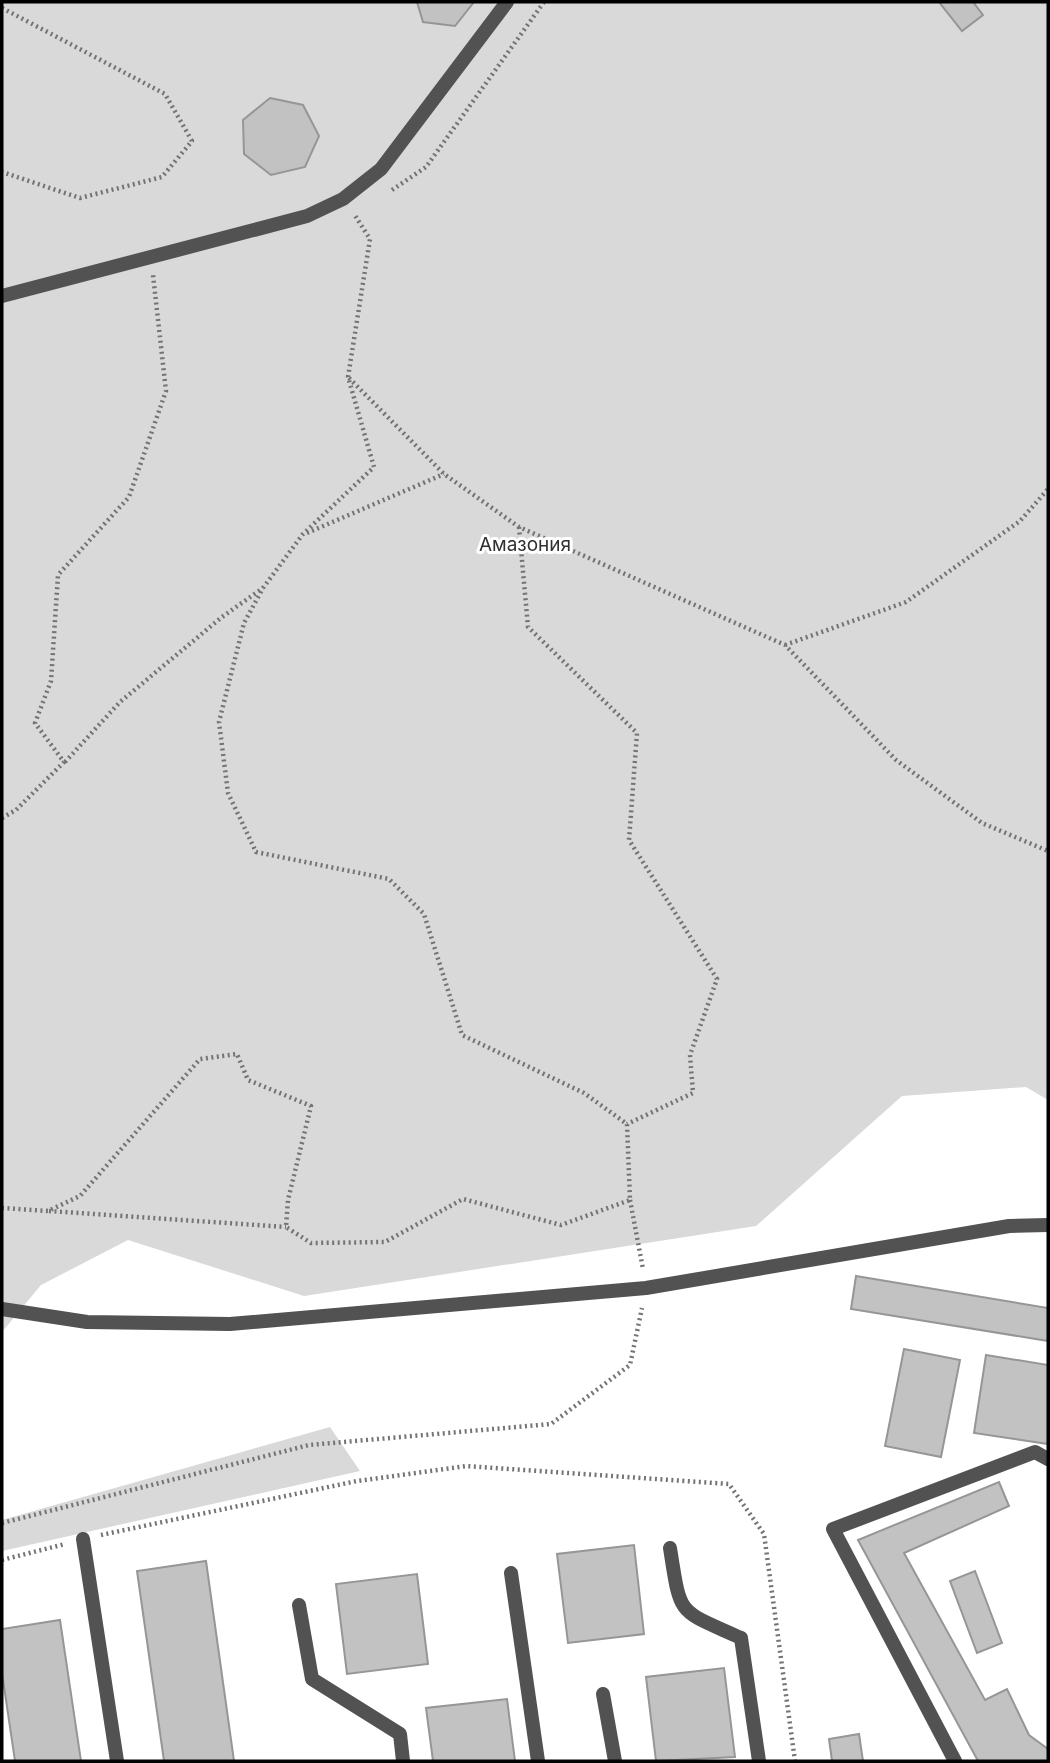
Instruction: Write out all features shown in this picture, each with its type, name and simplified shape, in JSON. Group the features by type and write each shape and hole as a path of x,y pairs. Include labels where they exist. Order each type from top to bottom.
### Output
{"lane":[{"path":"2,296 307,216 343,199 381,169 506,2"},
{"path":"2,1309 87,1322 230,1324 646,1288 1009,1226 1048,1225"},
{"path":"955,1761 833,1529 1035,1452 1048,1459"},
{"path":"83,1539 117,1761"},
{"path":"670,1548 678,1601 686,1613 741,1638 759,1761"},
{"path":"511,1573 538,1761"},
{"path":"299,1605 312,1679 400,1734 403,1761"},
{"path":"604,1694 615,1761"}],"path":[{"path":"386,195 426,167 544,2"},
{"path":"2,8 165,94 192,141 162,177 80,198 2,172"},
{"path":"343,199 370,239 348,377 374,467 303,534 263,588 244,623 219,722 228,793 257,852 388,879 424,914 462,1035 584,1093 627,1124"},
{"path":"64,762 35,723 51,681 58,575 129,497 166,391 152,258"},
{"path":"348,377 444,474 519,527 785,645 896,760 982,823 1048,851"},
{"path":"303,534 444,474"},
{"path":"785,645 906,602 1020,521 1048,489"},
{"path":"519,527 528,627 637,733 629,840 716,979 690,1055 693,1093 627,1124"},
{"path":"2,818 16,810 120,702 222,617 263,588"},
{"path":"48,1211 80,1196 200,1059 237,1054 248,1080 311,1106 288,1200 286,1227"},
{"path":"2,1523 309,1445 551,1424 630,1365 646,1288 630,1200 627,1124"},
{"path":"2,1209 286,1227 310,1243 386,1242 463,1199 561,1225 630,1200"},
{"path":"2,1560 83,1539 358,1481 466,1466 729,1484 764,1534 795,1761"}],"green space":[{"name":"Амазония","path":"2,2 1048,2 1048,1100 1026,1087 902,1096 756,1226 304,1296 128,1240 41,1285 2,1332"},
{"path":"330,1427 360,1471 2,1551 2,1520"}],"building":[{"path":"417,2 474,2 455,26 423,22"},
{"path":"939,2 973,2 983,15 962,31"},
{"path":"270,98 303,105 319,136 305,167 271,175 244,154 243,120"},
{"path":"856,1276 1048,1308 1048,1341 851,1309"},
{"path":"904,1349 960,1360 941,1457 885,1446"},
{"path":"986,1355 1048,1365 1048,1444 974,1433"},
{"path":"999,1482 1009,1506 904,1553 985,1700 1007,1689 1029,1735 1048,1749 1048,1761 978,1761 858,1540"},
{"path":"634,1545 644,1634 568,1643 557,1554"},
{"path":"206,1561 234,1761 164,1761 137,1571"},
{"path":"975,1571 1002,1643 977,1653 950,1581"},
{"path":"417,1574 428,1664 347,1674 336,1584"},
{"path":"60,1620 81,1761 15,1761 2,1673 2,1629"},
{"path":"724,1668 735,1757 656,1761 646,1677"},
{"path":"507,1699 515,1761 433,1761 426,1708"},
{"path":"859,1734 863,1761 832,1761 829,1739"}]}
